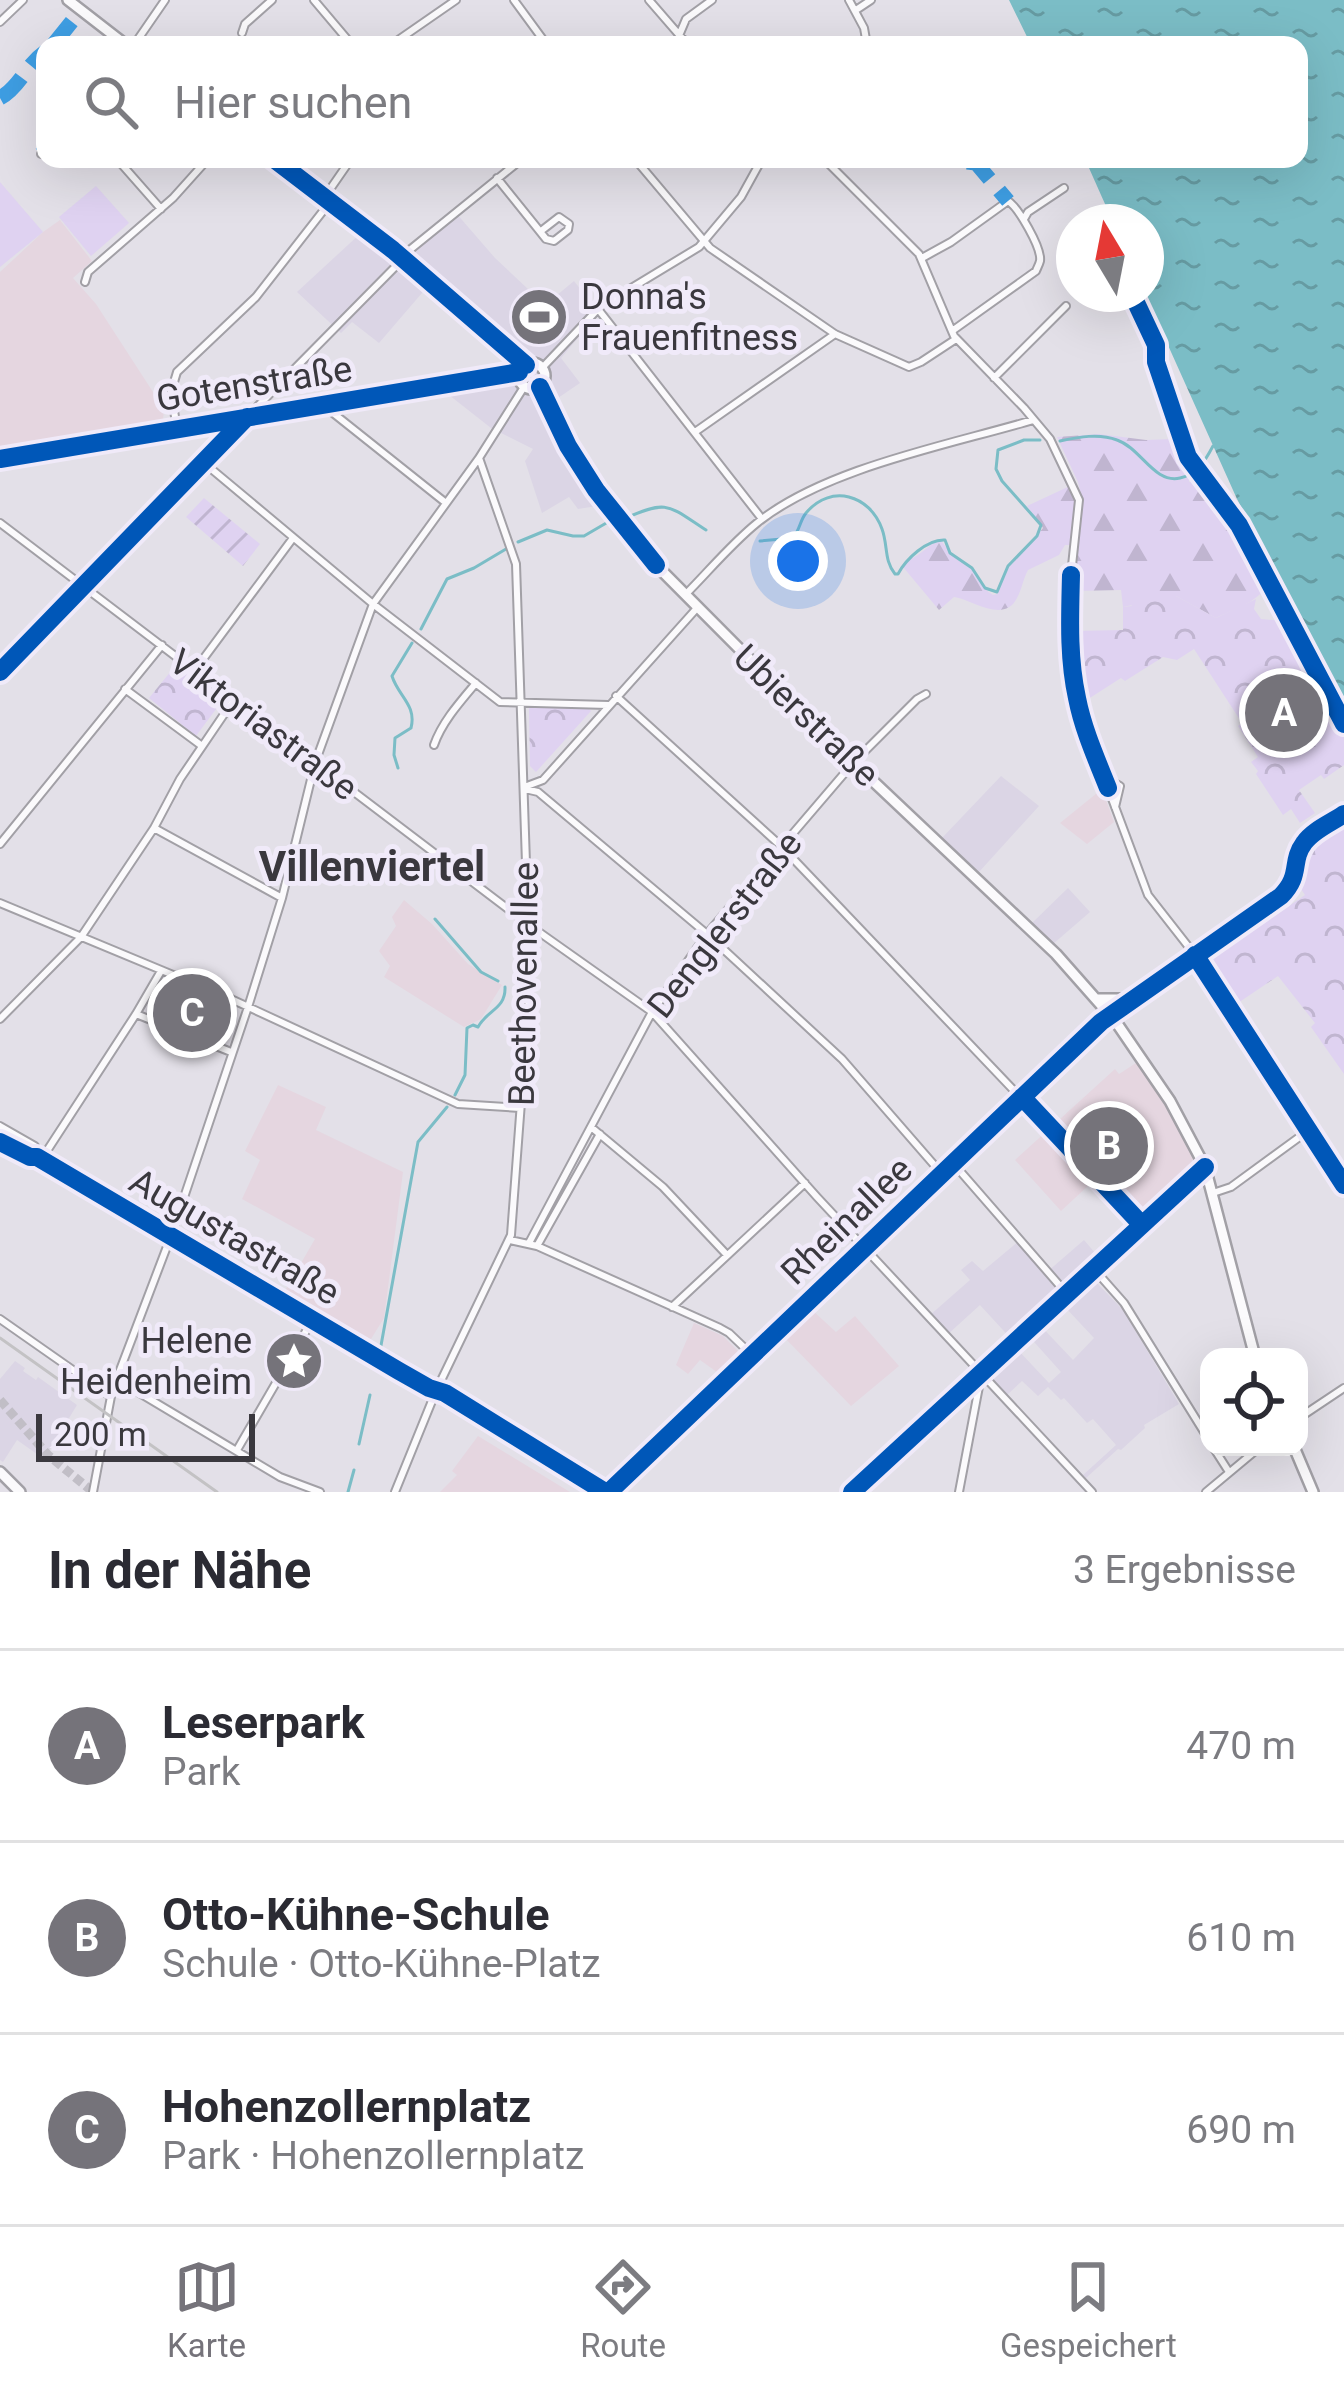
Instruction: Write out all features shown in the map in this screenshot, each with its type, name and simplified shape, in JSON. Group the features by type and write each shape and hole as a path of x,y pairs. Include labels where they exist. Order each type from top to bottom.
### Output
{"main road":[{"path":"68,0 118,36"},
{"path":"286,168 401,257 522,369"},
{"path":"535,363 542,368 540,387 524,387 519,381 522,369 535,363"},
{"name":"Ubierstraße","path":"540,387 568,446 633,539 685,596 1097,999 1170,1101 1205,1167"},
{"name":"Rheinallee","path":"607,1492 1110,1015 1281,896 1295,879 1306,840 1344,814"},
{"path":"1097,999 1132,999"},
{"path":"1205,1167 1254,1348"},
{"path":"1298,1456 1313,1492"},
{"path":"0,1472 20,1492"}],"street":[{"path":"0,22 23,0"},
{"path":"137,36 164,0"},
{"path":"242,33 245,24 272,0"},
{"path":"314,0 344,36"},
{"path":"404,36 456,0"},
{"path":"514,0 540,36"},
{"path":"649,0 679,34 686,19 712,0"},
{"path":"849,0 866,36"},
{"path":"856,10 872,0"},
{"path":"126,168 161,209"},
{"path":"85,282 88,272 161,209 200,168"},
{"path":"177,429 171,392 177,372 249,304 347,168"},
{"path":"0,672 401,257 505,168"},
{"path":"642,168 704,242 835,334 909,367 922,362 1038,268 1039,253 1024,219 1008,201 922,258"},
{"path":"542,368 598,309 704,242 757,168"},
{"path":"833,168 922,258 954,335 1035,420 1057,451 1078,500 1072,575"},
{"path":"497,178 541,231 553,242 569,224 560,217 541,231"},
{"path":"1024,219 1064,188"},
{"path":"598,309 763,519"},
{"path":"994,378 1060,312"},
{"path":"695,432 835,334"},
{"name":"Gotenstraße","path":"0,459 522,369"},
{"path":"93,1492 116,1379 171,1236 248,1006 282,898 315,763 373,604 479,458 524,387"},
{"path":"323,404 446,503"},
{"path":"685,596 763,519 791,502 850,475 1035,420"},
{"name":"Beethovenallee","path":"395,1492 436,1390 509,1240 520,1108 530,983 516,559 479,458"},
{"path":"203,462 500,702 608,705"},
{"name":"Viktoriastraße","path":"0,523 529,925 652,1012 1092,1492"},
{"path":"195,670 293,538"},
{"path":"539,787 698,608"},
{"path":"0,844 162,645"},
{"path":"434,745 476,683"},
{"path":"125,689 202,746"},
{"name":"Denglerstraße","path":"533,1245 652,1012 707,934 854,762 926,694"},
{"path":"616,696 781,847 1142,1225"},
{"path":"0,1019 81,937 233,700"},
{"path":"525,788 539,787 707,934 842,1059 942,1174"},
{"path":"1115,807 1148,895 1195,955 1344,1185"},
{"path":"154,828 282,898"},
{"path":"0,903 248,1006 458,1105 520,1108"},
{"path":"39,1158 161,971"},
{"path":"136,1014 230,1052"},
{"name":"Augustastraße","path":"0,1126 35,1146 39,1158"},
{"path":"591,1127 663,1187 727,1255"},
{"path":"1213,1193 1231,1187 1309,1130"},
{"path":"533,1245 600,1134"},
{"name":"Augustastraße","path":"0,1142 39,1158 607,1492"},
{"path":"953,1163 1066,1294"},
{"path":"852,1492 1205,1167"},
{"path":"561,1183 571,1187"},
{"path":"672,1307 805,1183"},
{"path":"509,1240 533,1245 729,1333 752,1355"},
{"path":"1094,1269 1124,1303 1200,1425"},
{"path":"0,1319 111,1396"},
{"path":"237,1450 313,1319"},
{"path":"959,1492 982,1372"},
{"path":"116,1379 284,1479 320,1492"},
{"path":"1308,1412 1344,1388"},
{"path":"1219,1456 1229,1472"},
{"path":"1206,1492 1249,1456"}],"shaded area":[{"path":"456,213 545,305 574,281 599,313 561,358 580,383 555,400 610,499 597,506 578,509 569,497 542,513 525,461 533,449 491,428 449,395 508,385 515,363 428,286 379,343 352,322 341,333 297,292 362,232 402,261"},
{"path":"60,220 92,261 73,278 96,304 164,409 163,420 0,447 0,272"},
{"path":"1001,776 1039,806 979,872 942,838"},
{"path":"1102,789 1114,822 1087,844 1060,823"},
{"path":"1068,888 1090,912 1053,944 1032,923"},
{"path":"404,900 468,964 502,985 481,1019 464,1027 384,977 390,966 379,951 396,926 392,917"},
{"path":"1136,1063 1164,1102 1196,1166 1145,1213 1102,1173 1061,1211 1015,1160 1115,1069 1119,1074"},
{"path":"278,1085 326,1107 316,1130 403,1172 384,1318 371,1339 283,1294 315,1239 242,1199 260,1160 245,1151"},
{"path":"1020,1240 1047,1272 1084,1240 1102,1261 1037,1322 1073,1360 1094,1338 1064,1306 1091,1281 1096,1282 1123,1310 1179,1404 1144,1425 1086,1478 1083,1475 1116,1445 1093,1419 1087,1423 1048,1387 1038,1396 1022,1381 1007,1395 989,1376 1017,1349 1049,1383 1061,1372 1026,1333 1014,1342 980,1305 947,1335 929,1316 970,1280 961,1270 972,1261 983,1271"},
{"path":"811,1309 836,1332 855,1316 899,1366 851,1406 782,1335"},
{"path":"694,1323 723,1336 741,1354 721,1375 700,1360 688,1374 676,1365"},
{"path":"15,1361 77,1405 44,1459 17,1440 0,1460 0,1379"},
{"path":"478,1436 570,1492 440,1492 457,1475 452,1471"}],"green space":[{"path":"0,182 43,232 0,267"},
{"path":"96,186 129,223 91,256 59,217"},
{"path":"1099,434 1172,439 1189,482 1251,558 1267,585 1263,591 1216,618 1176,596 1123,607 1121,590 1074,591 1083,503 1057,437"},
{"path":"1072,485 1077,503 1072,545 1028,570 1011,606 996,610 954,597 939,610 903,567 941,540 986,590 997,594 1009,567 1043,528 1027,506"},
{"path":"204,498 260,544 243,566 186,517"},
{"path":"1148,592 1176,596 1216,618 1256,599 1254,609 1261,619 1285,621 1344,736 1344,765 1299,790 1315,813 1300,823 1291,809 1283,815 1256,774 1251,762 1258,757 1238,726 1242,723 1194,649 1177,660 1163,657 1082,703 1073,631 1123,630 1123,607"},
{"path":"176,665 222,701 196,736 149,698"},
{"path":"529,708 591,711 536,772 530,766"},
{"path":"1344,824 1344,1074 1311,1027 1315,1023 1278,976 1235,1005 1208,962 1305,895 1299,886 1310,847"},
{"path":"171,982 234,1006 225,1042 150,1014 148,1008"}],"water":[{"path":"1009,0 1344,0 1342,700 1237,499 1153,312 1164,312 1164,204 1105,204 1089,168 1308,168 1308,36 1027,36"}],"waterway":[{"path":"1060,441 1096,436 1117,440 1171,478 1196,470 1213,446"},
{"path":"760,541 793,538 816,504 849,497 876,517 895,574 924,546 945,540 950,553 972,568 985,588 997,592 1008,566 1037,536 1041,525 1002,481 996,469 998,450 1024,440 1040,440"},
{"path":"626,518 651,508 668,508 706,530"},
{"path":"518,542 547,530 584,536 608,522"},
{"path":"421,629 447,579 506,549"},
{"path":"398,768 395,738 411,728 412,720 392,676 412,643"},
{"path":"435,919 481,972 498,981"},
{"path":"455,1095 465,1075 467,1028 478,1027 499,1005 505,987"},
{"path":"380,1351 418,1142 447,1107"},
{"path":"359,1444 370,1395"},
{"path":"348,1492 354,1470"}],"tunnel":[{"path":"0,1400 48,1455 93,1492"}],"railway":[{"path":"0,1338 217,1492"}],"marked path":[{"path":"60,36 81,10"},
{"path":"0,98 36,60"},
{"path":"980,168 1008,201"}],"cycle path":[{"path":"286,168 393,250 526,365"},
{"path":"1140,312 1156,345 1156,362 1188,457 1239,525 1344,724"},
{"path":"0,459 519,372"},
{"path":"540,387 596,490 656,565"},
{"path":"0,672 247,417"},
{"path":"1071,575 1074,683 1086,732 1108,788"},
{"path":"609,1492 1101,1022 1281,896 1291,882 1304,843 1344,814"},
{"path":"1195,955 1344,1185"},
{"path":"1022,1097 1142,1225"},
{"path":"0,1142 37,1157 399,1371 445,1393 605,1492"},
{"path":"852,1492 1205,1167"}],"place":[{"name":"Donna's Frauenfitness","path":"539,317"},
{"name":"Leserpark","path":"1284,713"},
{"name":"Hohenzollernplatz","path":"192,1013"},
{"name":"Otto-Kühne-Schule","path":"1109,1146"},
{"name":"Helene Heidenheim","path":"294,1361"}],"district":[{"name":"Villenviertel","path":"372,866"}]}
